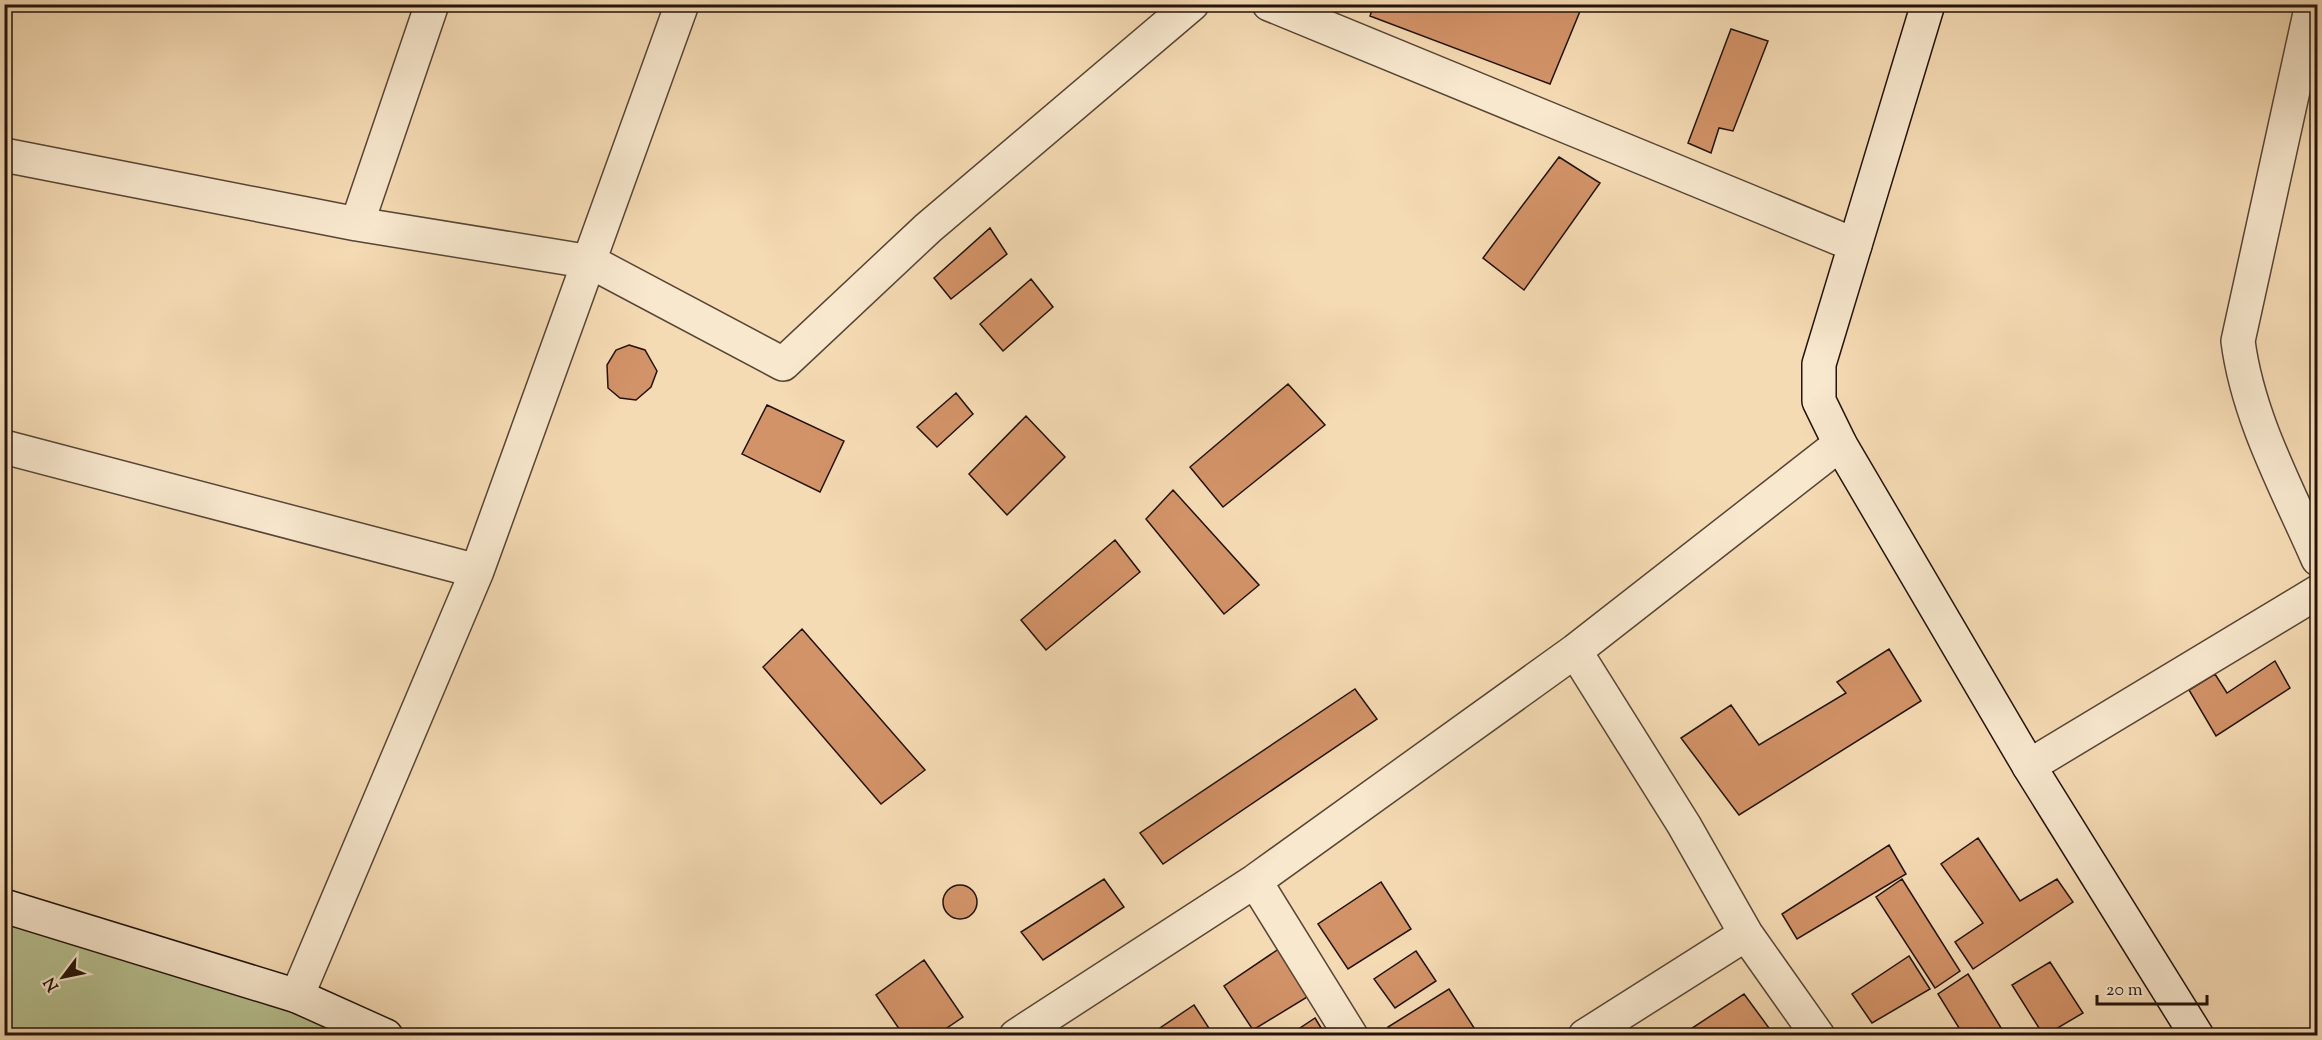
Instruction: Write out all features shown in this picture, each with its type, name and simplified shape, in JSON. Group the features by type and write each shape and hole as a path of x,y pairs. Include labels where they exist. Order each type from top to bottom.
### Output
{"street":[{"path":"357,224 432,4"},
{"path":"297,996 477,571 591,262 682,4"},
{"path":"4,155 357,224 591,262 783,364 928,228 1192,4"},
{"path":"1928,4 1819,364 1819,401 1840,444 2029,766 2197,1035"},
{"path":"2312,4 2238,341 2243,379 2254,411 2318,559"},
{"path":"1270,5 1855,245"},
{"path":"1016,1035 1255,881 1575,651 1840,444"},
{"path":"4,447 477,571"},
{"path":"2029,766 2318,592"},
{"path":"1575,651 1684,825 1746,934 1818,1035"},
{"path":"1255,881 1351,1035"},
{"path":"4,906 297,996 386,1035"},
{"path":"1585,1035 1746,934"}],"green space":[{"path":"4,902 387,1035 5,1035"}],"building":[{"path":"1374,4 1532,4 1546,9 1548,4 1583,4 1550,84 1370,16"},
{"path":"1731,29 1768,41 1733,131 1719,128 1711,153 1688,143"},
{"path":"1559,157 1600,183 1524,290 1483,258"},
{"path":"990,228 1007,254 951,299 934,278"},
{"path":"1031,279 1053,307 1003,351 980,324"},
{"path":"629,345 645,350 657,371 651,387 636,400 620,398 608,388 607,365 616,350"},
{"path":"1288,384 1325,425 1223,507 1190,467"},
{"path":"956,393 973,414 937,447 917,427"},
{"path":"767,405 844,441 820,492 742,454"},
{"path":"1026,416 1065,457 1007,515 969,474"},
{"path":"1173,490 1259,585 1224,614 1146,519"},
{"path":"1115,540 1140,572 1046,650 1021,620"},
{"path":"802,629 925,770 881,804 763,667"},
{"path":"1889,649 1921,701 1739,815 1681,738 1731,705 1759,745 1846,693 1837,682"},
{"path":"2275,661 2290,688 2216,736 2189,690 2215,674 2227,693"},
{"path":"1355,689 1377,719 1163,864 1140,833"},
{"path":"1978,838 2020,901 2057,879 2073,902 1973,969 1955,942 1983,923 1941,864"},
{"path":"1889,845 1906,874 1797,939 1782,914"},
{"path":"1104,879 1124,907 1043,960 1021,932"},
{"path":"1902,879 1960,971 1935,988 1876,897"},
{"path":"1381,882 1411,929 1348,969 1318,924"},
{"path":"960,885 972,890 977,902 972,914 960,919 948,914 943,902 948,890"},
{"path":"1286,944 1317,991 1253,1030 1224,986"},
{"path":"1416,951 1436,981 1395,1008 1374,979"},
{"path":"1909,956 1930,989 1872,1023 1852,994"},
{"path":"924,960 963,1017 935,1036 904,1036 876,995"},
{"path":"2050,962 2083,1013 2044,1036 2012,985"},
{"path":"1968,974 2006,1036 1964,1036 1938,994"},
{"path":"1449,989 1478,1034 1394,1036 1388,1027"},
{"path":"1744,994 1769,1028 1758,1036 1680,1036"},
{"path":"1194,1005 1214,1036 1148,1036"},
{"path":"1315,1018 1326,1036 1288,1036"}]}
